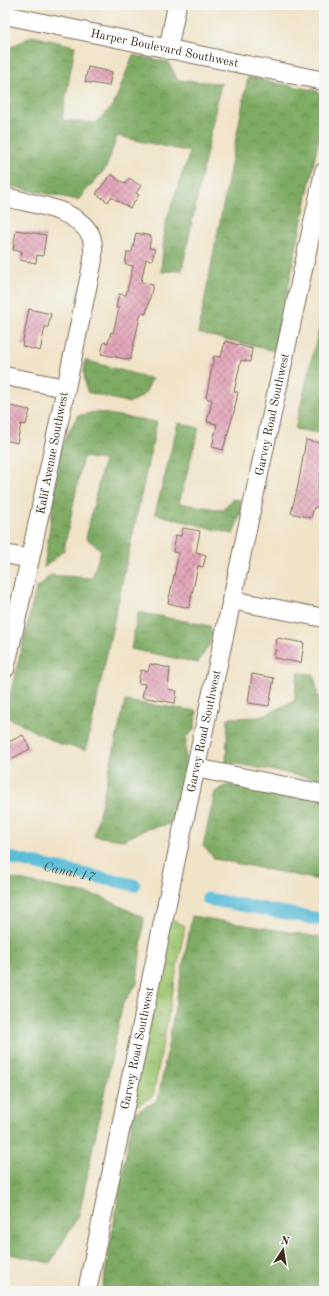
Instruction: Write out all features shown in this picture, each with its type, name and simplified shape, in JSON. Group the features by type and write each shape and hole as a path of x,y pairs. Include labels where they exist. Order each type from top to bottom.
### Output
{"street":[{"path":"168,50 177,5"},
{"name":"Harper Boulevard Southwest","path":"5,16 324,81"},
{"name":"Garvey Road Southwest","path":"87,1291 231,600 318,227 324,172"},
{"name":"Kalif Avenue Southwest","path":"5,197 53,209 74,217 91,236 93,248 93,260 30,560 5,670"},
{"path":"5,376 65,388"},
{"path":"5,554 30,560"},
{"path":"231,600 324,618"},
{"path":"196,768 324,794"}],"green space":[{"path":"32,36 75,46 62,120 95,123 113,106 133,55 168,62 178,80 221,83 182,270 161,272 165,224 190,152 117,136 106,168 78,200 5,185 5,58 7,49"},
{"path":"248,77 317,91 324,100 324,114 275,351 198,333"},
{"path":"324,308 324,434 295,429"},
{"path":"85,360 152,379 144,395 129,403 87,392 84,374"},
{"path":"95,412 157,422 86,750 59,744 5,716 36,589 50,575 92,578 101,550 86,538 104,460 83,457 64,550 44,568 61,448 77,416"},
{"path":"178,423 199,428 179,503 223,510 232,499 240,500 242,510 233,534 155,514"},
{"path":"138,612 210,626 213,638 198,663 131,649"},
{"path":"298,673 314,674 319,702 324,703 324,780 226,762 228,718 260,717 294,701"},
{"path":"125,701 197,711 194,730 186,737 184,792 170,824 146,829 124,840 94,836"},
{"path":"227,785 324,801 324,881 215,859 203,846 215,792"},
{"path":"5,877 102,897 144,918 137,984 123,1003 79,1215 50,1263 5,1253"},
{"path":"192,916 324,938 324,1291 102,1291 133,1114 158,1100"},
{"path":"170,919 185,926 153,1096 132,1108"}],"building":[{"path":"88,67 112,72 109,86 85,82"},
{"path":"111,174 125,184 129,178 141,186 136,193 139,195 130,208 111,197 108,202 96,194"},
{"path":"16,230 46,235 43,256 37,255 36,263 20,260 22,251 13,250"},
{"path":"136,233 151,236 149,248 155,249 152,260 146,259 141,282 153,285 146,314 141,313 130,360 101,354 104,342 108,343 111,332 113,333 119,308 116,308 119,294 126,295 133,266 125,264 127,252 132,252"},
{"path":"29,309 51,314 48,327 45,327 40,351 22,346"},
{"path":"225,341 252,349 250,362 241,360 234,392 238,392 234,412 223,450 212,447 217,424 207,422 212,400 206,398 214,356 221,357"},
{"path":"5,405 30,410 26,425 21,424 17,443 5,440"},
{"path":"306,440 324,444 324,474 321,473 317,493 324,494 321,509 314,507 311,518 291,513 298,486"},
{"path":"183,528 200,531 196,552 206,555 203,567 198,566 189,608 168,603 179,553 173,552 176,535 181,536"},
{"path":"277,638 304,643 301,663 274,658"},
{"path":"150,664 170,668 168,689 177,691 175,703 142,697 145,684 138,683 141,670 148,672"},
{"path":"252,674 274,678 269,706 248,703"},
{"path":"23,735 30,749 5,762 5,744"}],"waterway":[{"name":"Canal 17","path":"5,857 134,885"},
{"name":"Canal 17","path":"208,899 324,920"}]}
